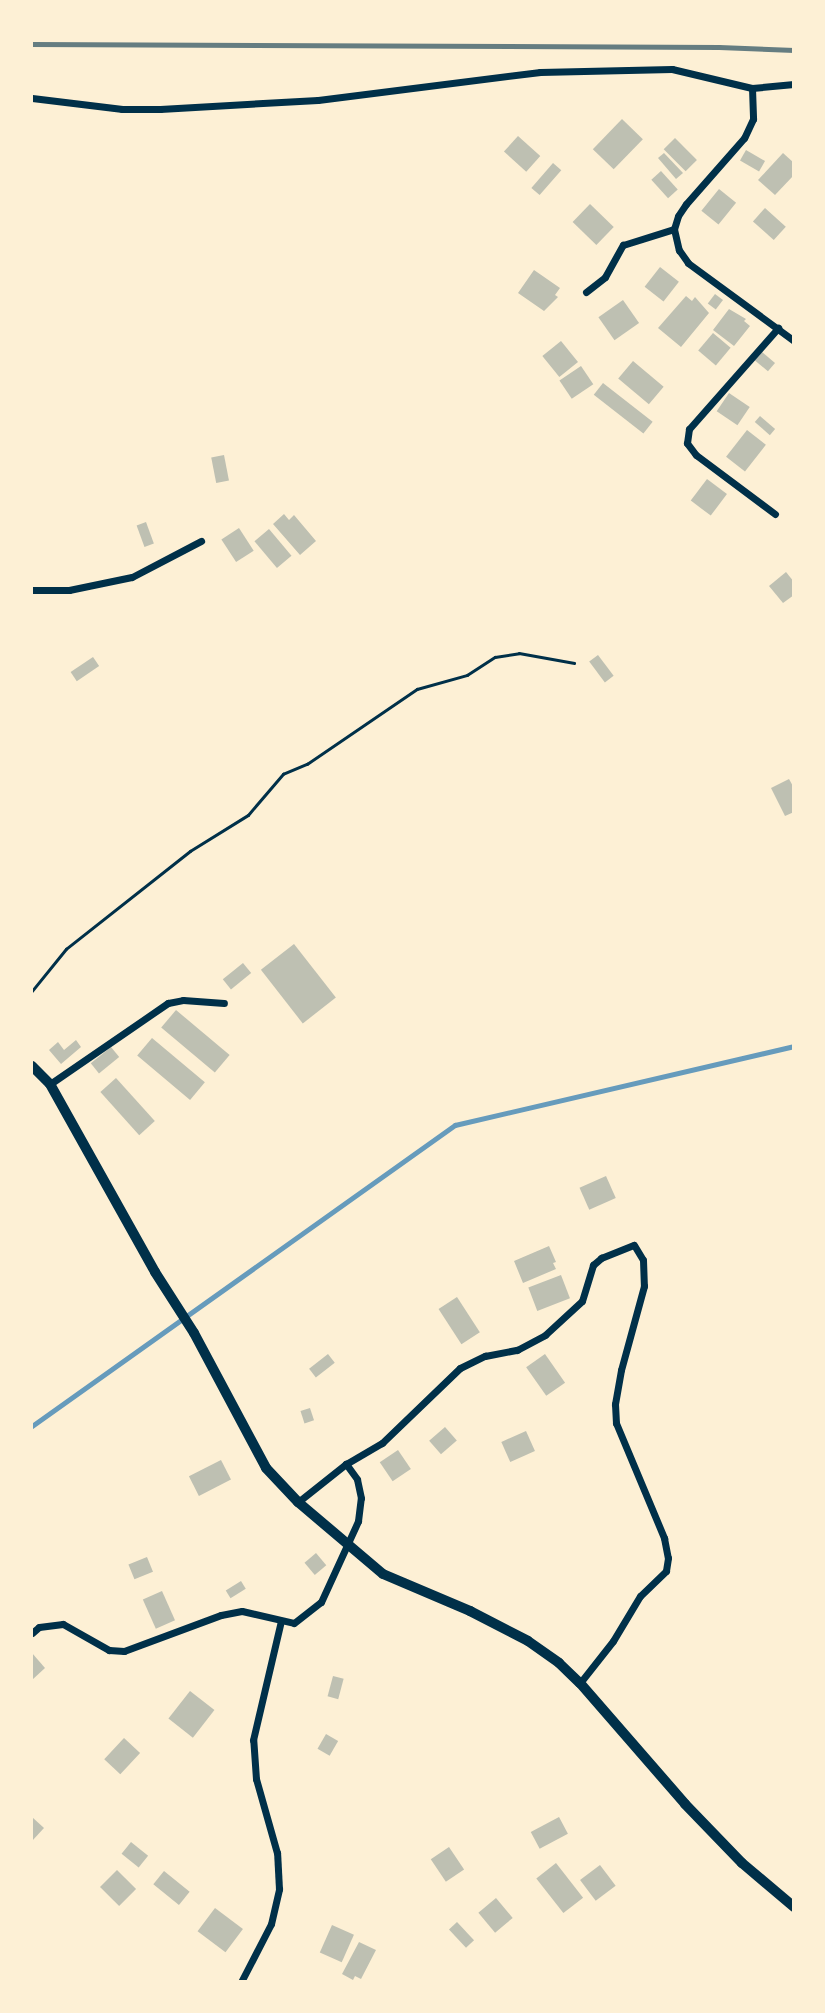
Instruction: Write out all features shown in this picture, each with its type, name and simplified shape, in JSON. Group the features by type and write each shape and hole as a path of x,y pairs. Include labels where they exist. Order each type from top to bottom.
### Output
{"street":[{"path":"32,98 122,109 160,109 318,100 540,72 672,69 752,88 793,85"},
{"path":"752,88 753,119 744,138 686,204 674,229 679,250 688,263 706,279 793,341"},
{"path":"586,292 605,277 623,245 674,229"},
{"path":"775,514 696,456 687,443 689,429 778,328"},
{"path":"32,590 69,590 132,577 201,541"},
{"path":"50,1084 168,1003 183,1000 224,1003"},
{"path":"32,1066 50,1084 155,1272 193,1332 266,1468 298,1502 383,1574 470,1611 528,1641 580,1683 685,1804 742,1863 793,1906"},
{"path":"298,1502 346,1464 382,1443 460,1368 485,1356 517,1350 545,1335 582,1301 593,1265 601,1258 634,1245 643,1260 644,1286 621,1370 615,1404 616,1423 664,1538 668,1558 666,1571 640,1596 613,1641 580,1683"},
{"path":"32,1633 39,1626 63,1624 109,1650 124,1651 221,1615 242,1611 294,1623 321,1602 358,1521 361,1498 357,1479 346,1464"},
{"path":"241,1982 271,1924 279,1889 277,1853 256,1779 253,1740 281,1621"}],"path":[{"path":"32,991 66,949 190,851 248,815 283,774 307,764 417,689 467,675 495,657 519,653 574,663"}],"building":[{"path":"622,119 643,139 614,169 593,149"},
{"path":"518,136 540,156 526,172 504,152"},
{"path":"675,138 697,160 686,171 664,149"},
{"path":"746,150 765,161 759,171 740,160"},
{"path":"664,153 683,173 676,179 658,158"},
{"path":"783,153 794,163 794,175 775,195 758,180"},
{"path":"553,163 561,170 540,195 531,188"},
{"path":"661,171 678,190 668,198 651,180"},
{"path":"719,189 736,203 718,225 701,211"},
{"path":"590,204 614,227 596,245 573,222"},
{"path":"765,208 786,227 774,240 753,221"},
{"path":"660,267 679,282 664,301 645,287"},
{"path":"534,270 560,288 555,295 558,297 544,311 518,293"},
{"path":"715,294 723,300 716,310 708,304"},
{"path":"686,296 692,301 695,297 709,313 681,347 658,328"},
{"path":"623,300 639,323 614,340 598,317"},
{"path":"729,309 746,319 744,321 750,326 734,346 713,330"},
{"path":"713,333 731,348 716,365 698,351"},
{"path":"561,341 578,362 559,377 542,356"},
{"path":"762,352 775,363 768,371 755,360"},
{"path":"633,361 664,387 649,404 618,379"},
{"path":"581,366 593,384 572,399 559,381"},
{"path":"603,383 653,422 643,434 594,395"},
{"path":"729,393 750,407 737,425 717,411"},
{"path":"760,416 775,429 770,435 755,422"},
{"path":"747,430 766,445 745,472 726,457"},
{"path":"224,455 229,481 216,483 211,457"},
{"path":"707,479 727,494 711,516 691,501"},
{"path":"284,514 289,520 294,515 316,541 300,555 273,524"},
{"path":"146,522 154,544 144,547 137,525"},
{"path":"239,528 254,551 236,562 221,539"},
{"path":"269,529 291,556 277,568 254,541"},
{"path":"786,572 794,582 794,595 783,603 769,586"},
{"path":"598,655 614,676 605,682 589,662"},
{"path":"93,657 99,666 77,681 71,672"},
{"path":"789,779 794,788 794,812 785,816 771,788"},
{"path":"294,944 336,998 303,1023 261,970"},
{"path":"243,963 251,973 231,989 223,979"},
{"path":"176,1010 230,1055 215,1073 161,1028"},
{"path":"152,1038 205,1082 190,1100 137,1056"},
{"path":"76,1040 81,1047 61,1064 49,1050 58,1042 64,1050"},
{"path":"111,1047 119,1057 99,1073 91,1063"},
{"path":"116,1078 155,1121 139,1135 100,1092"},
{"path":"606,1176 616,1198 589,1210 580,1188"},
{"path":"549,1246 556,1269 523,1283 514,1261"},
{"path":"561,1275 570,1298 537,1311 528,1288"},
{"path":"457,1297 480,1332 461,1344 439,1309"},
{"path":"328,1354 335,1363 316,1377 309,1369"},
{"path":"545,1354 565,1383 546,1396 526,1367"},
{"path":"310,1408 314,1420 305,1423 300,1411"},
{"path":"445,1427 457,1441 441,1454 429,1441"},
{"path":"526,1431 535,1451 510,1462 501,1442"},
{"path":"398,1450 411,1469 393,1481 380,1462"},
{"path":"221,1460 231,1480 199,1496 189,1476"},
{"path":"316,1553 326,1565 315,1575 305,1563"},
{"path":"147,1557 153,1572 134,1579 128,1564"},
{"path":"241,1581 246,1589 231,1598 226,1591"},
{"path":"162,1591 175,1620 156,1629 143,1600"},
{"path":"32,1653 45,1668 32,1680"},
{"path":"333,1676 344,1679 338,1699 328,1696"},
{"path":"190,1691 214,1710 193,1738 168,1719"},
{"path":"326,1734 338,1741 330,1756 318,1749"},
{"path":"124,1738 140,1753 120,1774 104,1759"},
{"path":"32,1817 44,1828 32,1841"},
{"path":"559,1817 568,1834 540,1849 531,1832"},
{"path":"131,1842 148,1856 139,1868 122,1854"},
{"path":"449,1847 464,1869 446,1882 431,1859"},
{"path":"556,1863 583,1898 563,1913 536,1878"},
{"path":"600,1865 616,1886 596,1901 580,1880"},
{"path":"117,1870 136,1889 119,1906 100,1887"},
{"path":"164,1871 190,1892 179,1905 153,1884"},
{"path":"496,1898 513,1918 495,1933 478,1913"},
{"path":"215,1908 243,1929 225,1952 198,1931"},
{"path":"457,1922 474,1940 466,1948 449,1930"},
{"path":"332,1925 354,1935 342,1962 320,1952"},
{"path":"359,1942 376,1950 361,1979 355,1976 353,1980 342,1974"}],"waterway":[{"path":"32,1426 455,1125 794,1046"}],"railway":[{"path":"32,44 719,47 794,50"}]}
